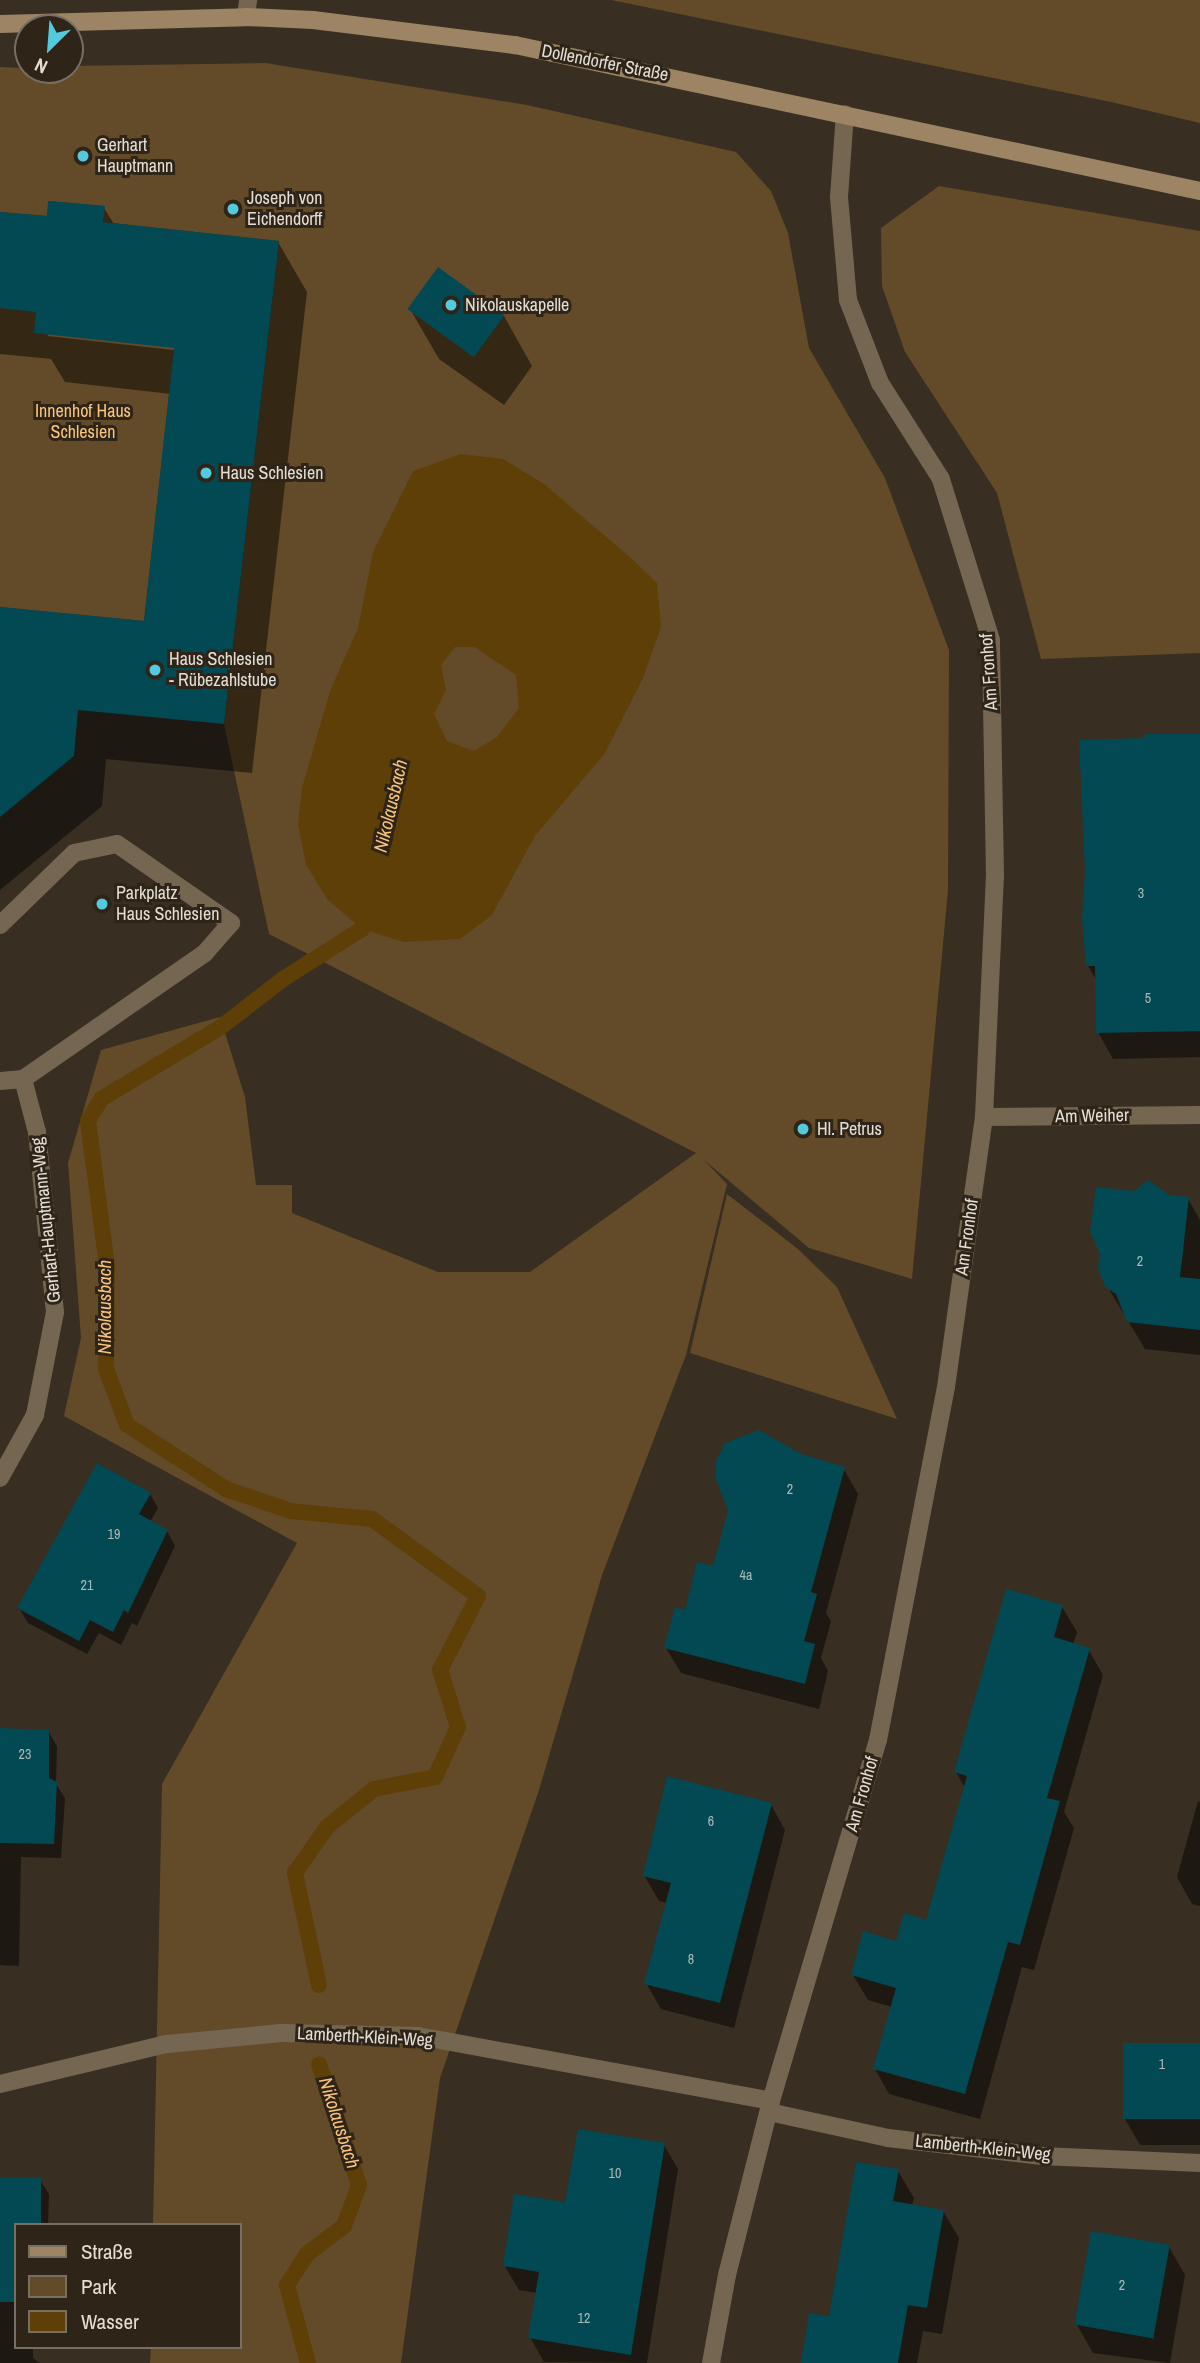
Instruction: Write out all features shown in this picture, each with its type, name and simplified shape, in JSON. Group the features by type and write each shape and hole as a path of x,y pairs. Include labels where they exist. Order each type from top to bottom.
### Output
{"main road":[{"name":"Dollendorfer Straße","path":"0,24 247,8 313,20 515,45 1200,191"}],"street":[{"name":"Am Fronhof","path":"711,2363 727,2275 770,2106 878,1740 946,1387 984,1117 995,876 991,639 941,479 880,383 848,300 839,197 845,114"},
{"path":"0,925 74,853 117,844 231,923 205,953 23,1079 0,1081"},
{"name":"Gerhart-Hauptmann-Weg","path":"0,1478 35,1415 55,1312 37,1132 23,1079"},
{"name":"Am Weiher","path":"984,1117 1200,1115"},
{"name":"Lamberth-Klein-Weg","path":"0,2084 167,2045 281,2033 390,2035 431,2038 770,2106 842,2131 1042,2156 1200,2163"}],"green space":[{"path":"611,0 1200,0 1200,123 1111,102"},
{"path":"265,63 527,105 736,152 771,191 788,233 809,348 885,478 949,650 948,890 912,1279 809,1248 704,1160 727,1184 686,1355 602,1575 539,1790 440,2078 401,2363 150,2363 151,2349 242,2349 242,2223 153,2223 162,1784 297,1543 64,1416 81,1338 68,1163 101,1050 220,1017 245,1097 256,1185 292,1185 292,1213 438,1272 530,1272 696,1153 269,934 224,724 279,241 103,222 104,206 49,201 47,216 0,212 0,67 14,68 14,84 84,84 84,66"},
{"path":"939,186 1200,231 1200,653 1041,659 997,493 905,352 882,286 881,228"},
{"name":"Innenhof Haus Schlesien","path":"185,249 144,621 0,607 0,308"},
{"path":"727,1194 798,1249 837,1287 897,1419 690,1353"}],"water":[{"path":"461,454 503,459 544,484 657,583 661,627 643,678 605,753 535,836 492,915 460,939 404,942 362,929 328,900 306,865 298,824 302,788 330,691 358,628 373,552 413,471","holes":["455,647 474,647 516,675 519,708 497,737 474,751 447,741 434,714 446,690 441,665"]}],"building":[{"name":"Haus Schlesien","path":"48,201 105,206 103,222 279,241 224,724 78,710 74,756 0,817 0,607 144,621 174,348 34,333 36,312 0,308 0,212 47,216"},
{"name":"Nikolauskapelle","path":"438,267 504,315 474,357 407,309"},
{"path":"1145,734 1200,734 1200,1031 1096,1033 1095,966 1086,966 1082,918 1085,871 1079,740 1145,738"},
{"path":"1148,1180 1169,1195 1189,1197 1180,1277 1200,1279 1200,1330 1127,1322 1116,1294 1105,1287 1098,1268 1100,1254 1090,1231 1096,1187 1134,1191"},
{"path":"759,1430 801,1454 845,1467 811,1592 817,1594 804,1641 815,1644 805,1684 664,1648 675,1607 685,1610 697,1562 713,1566 728,1510 715,1477 716,1461 725,1443"},
{"path":"97,1463 151,1493 139,1514 168,1530 128,1613 124,1610 113,1632 90,1620 79,1641 17,1608"},
{"path":"1006,1589 1063,1605 1054,1637 1090,1648 1047,1798 1060,1801 1020,1945 1008,1942 965,2094 873,2069 896,1988 851,1975 863,1931 896,1941 904,1913 926,1920 967,1776 954,1772"},
{"path":"0,1728 49,1730 49,1778 57,1782 54,1844 0,1843"},
{"path":"667,1776 772,1803 720,2003 644,1984 671,1883 643,1876"},
{"path":"1123,2043 1200,2043 1200,2119 1123,2119"},
{"path":"578,2129 665,2143 631,2355 528,2338 539,2272 503,2266 514,2194 565,2202"},
{"path":"856,2162 899,2169 893,2201 944,2210 927,2308 908,2305 898,2363 801,2363 809,2313 829,2316"},
{"path":"0,2178 41,2178 41,2223 14,2223 14,2302 0,2302"},
{"path":"1091,2231 1170,2245 1153,2338 1075,2325"}],"waterway":[{"name":"Nikolausbach","path":"319,1985 295,1873 327,1827 374,1789 435,1777 458,1727 440,1670 478,1596 372,1519 291,1511 226,1489 127,1425 106,1369 107,1266 88,1121 101,1099 221,1027 283,979 362,929 367,911"},
{"name":"Nikolausbach","path":"308,2363 287,2285 307,2254 344,2226 359,2185 319,2064"}],"place":[{"name":"Gerhart Hauptmann","path":"83,156"},
{"name":"Joseph von Eichendorff","path":"233,209"},
{"name":"Nikolauskapelle","path":"451,305"},
{"name":"Haus Schlesien","path":"206,473"},
{"name":"Haus Schlesien - Rübezahlstube","path":"155,670"},
{"name":"Parkplatz Haus Schlesien","path":"102,904"},
{"name":"Hl. Petrus","path":"803,1129"}]}
